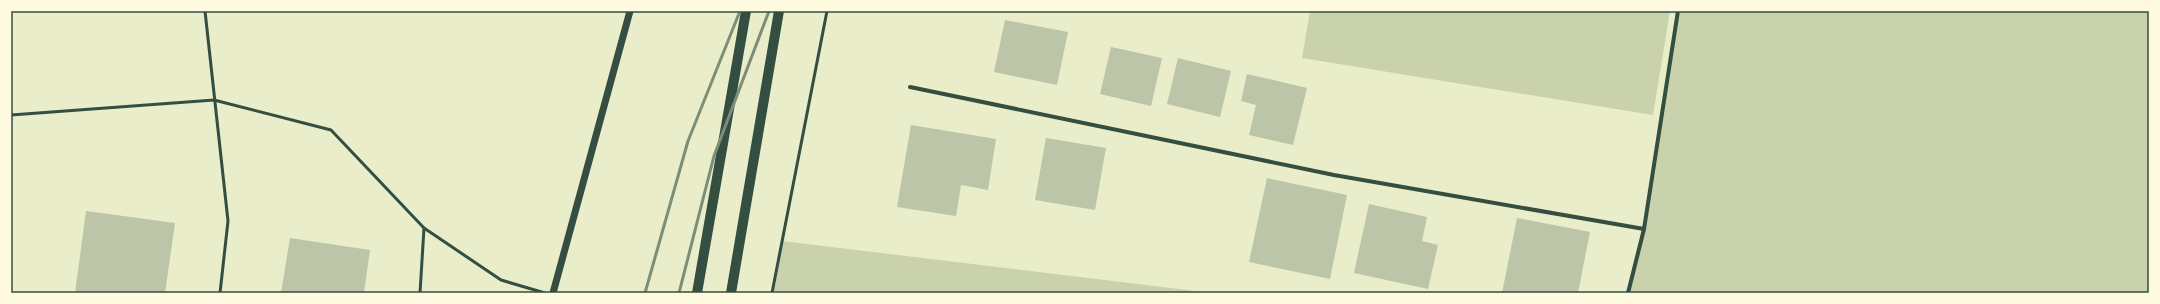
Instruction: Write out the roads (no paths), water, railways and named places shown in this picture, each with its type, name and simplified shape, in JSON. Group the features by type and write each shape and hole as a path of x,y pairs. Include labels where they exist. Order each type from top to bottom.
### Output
{"main road":[{"path":"697,293 746,11"},
{"path":"731,293 779,11"}],"street":[{"path":"553,293 630,11"},
{"path":"1628,293 1644,229 1678,11"},
{"path":"910,87 1334,175 1644,229"}],"lane":[{"path":"205,11 228,221 220,293"},
{"path":"772,293 827,11"},
{"path":"11,115 214,100 331,130 424,228 501,280 545,293"},
{"path":"420,293 424,228"}],"railway":[{"path":"645,293 688,141 740,11"},
{"path":"679,293 714,156 769,11"}]}
